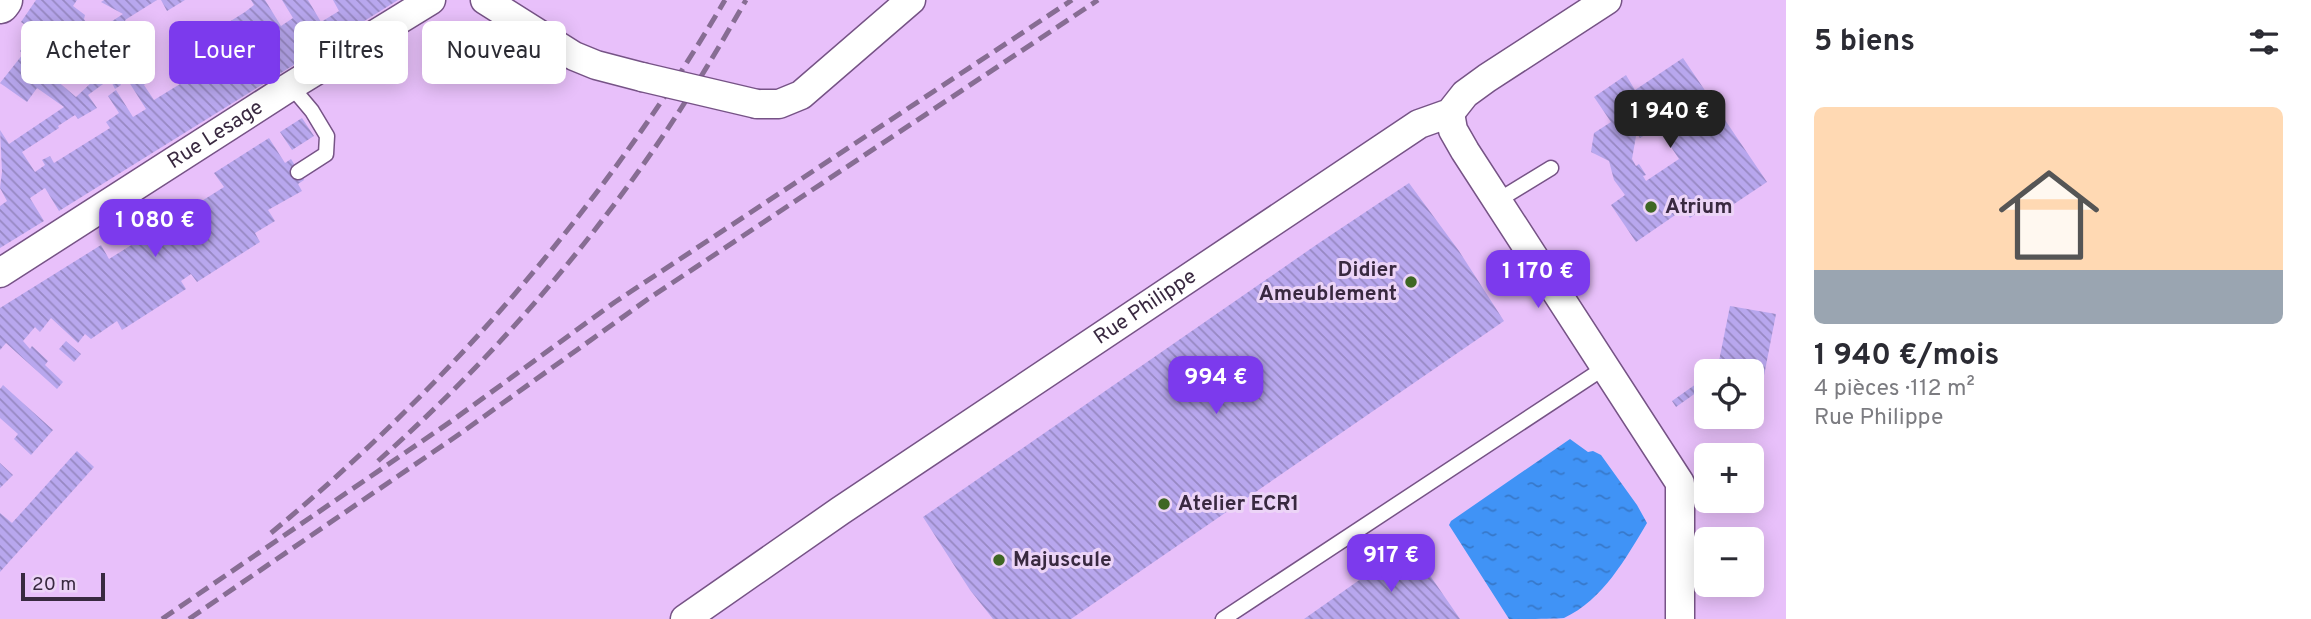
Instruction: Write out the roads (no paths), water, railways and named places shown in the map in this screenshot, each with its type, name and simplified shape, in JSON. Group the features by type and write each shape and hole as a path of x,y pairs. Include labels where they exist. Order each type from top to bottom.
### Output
{"street":[{"name":"Rue Lesage","path":"0,273 291,86 431,0"},
{"path":"489,2 553,45 596,65 757,104 779,104 801,95 911,0"},
{"name":"Rue Philippe","path":"685,619 852,503 1419,124 1450,113 1465,94 1476,86 1607,0"},
{"path":"1450,113 1453,130 1497,201 1680,484 1680,619"}],"lane":[{"path":"291,86 313,111 327,136 326,154 298,172"},
{"path":"1497,201 1551,168"},
{"path":"1223,619 1604,368"}],"water":[{"path":"1570,439 1588,452 1601,455 1647,523 1612,577 1578,610 1564,618 1509,619 1449,525 1451,521"}],"railway":[{"path":"271,533 402,415 463,352 521,286 577,218 629,148 679,75 725,0"},
{"path":"378,461 462,381 541,296 578,251 648,158 746,0"},
{"path":"162,619 453,420 615,302 1072,0"},
{"path":"189,619 461,433 648,299 1098,0"}],"place":[{"name":"Atrium","path":"1651,207"},
{"name":"Didier Ameublement","path":"1411,282"},
{"name":"Atelier ECR1","path":"1164,504"},
{"name":"Majuscule","path":"999,560"}]}
